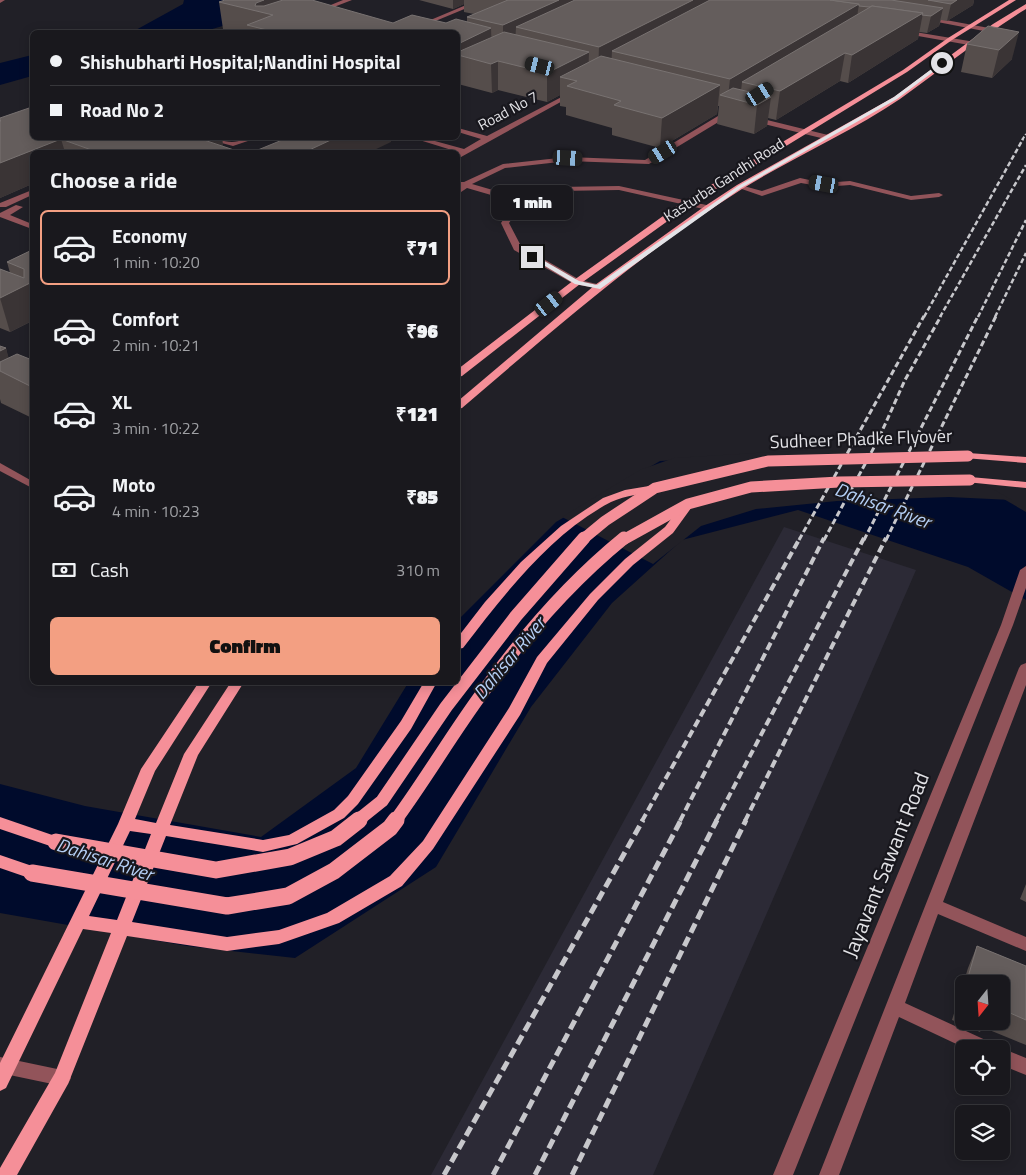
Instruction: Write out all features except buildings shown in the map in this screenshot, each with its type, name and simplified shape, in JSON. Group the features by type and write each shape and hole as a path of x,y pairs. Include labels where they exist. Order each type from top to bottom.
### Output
{"main road":[{"name":"Kasturba Gandhi Road","path":"460,372 577,282 687,203 804,132 891,90 950,39 1013,0"},
{"name":"Kasturba Gandhi Road","path":"460,402 598,287 708,208 825,137 891,90 970,43 1026,6"},
{"name":"Sudheer Phadke Flyover","path":"0,823 56,842 216,870 290,857 336,838 382,801 458,692 516,616 577,544 605,521 655,488 768,461 968,456 1026,460"},
{"path":"0,861 32,873 227,906 288,896 334,871 390,828 425,782 482,693 527,634 561,595 595,562 630,534 688,504 751,487 839,482 970,480 1026,485"},
{"path":"460,643 499,594 568,525 609,499 631,492 655,488"},
{"path":"77,921 227,944 280,938 333,918 396,882 428,844 515,711 542,660 594,597 629,562 669,530 688,504"},
{"path":"0,1082 5,1066 126,824 148,769 204,685"},
{"path":"7,1175 62,1078 191,754 236,685"},
{"path":"126,824 264,846 292,840 318,828 338,814 353,800 406,725 429,685"}],"street":[{"path":"315,12 349,0"},
{"path":"410,30 483,0"},
{"path":"324,9 334,12"},
{"path":"920,18 989,30"},
{"path":"895,31 970,43"},
{"name":"Road No 7","path":"460,152 580,90"},
{"path":"461,183 503,166 568,158 646,162 738,108"},
{"path":"720,111 825,137"},
{"path":"460,131 485,138"},
{"path":"216,140 233,144 246,140"},
{"path":"424,140 454,150"},
{"path":"740,187 762,194 800,180 824,184 850,183 911,198 939,195"},
{"path":"461,183 520,202"},
{"path":"598,287 577,282 518,248 505,223 520,202 556,189 619,188 708,208"},
{"path":"4,207 30,193"},
{"path":"4,207 21,208"},
{"path":"4,207 4,215 22,226"},
{"path":"0,466 30,484"},
{"name":"Jayavant Sawant Road","path":"783,1175 1007,625 1026,570"},
{"path":"829,1175 1026,668"},
{"path":"934,905 1026,944"},
{"path":"894,1006 967,1040"},
{"path":"1010,1060 1026,1067"},
{"path":"5,1066 62,1078"}],"shaded area":[{"path":"784,527 916,570 653,1175 431,1175"}],"water":[{"path":"184,0 246,0 226,25 209,30 136,30 183,4"},
{"path":"30,56 30,77 0,85 0,63"},
{"name":"Dahisar River","path":"824,451 990,491 1026,512 1026,600 968,567 798,510 682,540 612,603 531,707 436,867 295,958 187,946 0,913 0,784 85,806 261,837 356,768 407,685 460,685 460,618 556,522 660,461"}],"pier":[{"path":"824,449 991,488 1012,500 949,497 837,501 756,509 701,526 653,564 562,517 640,470 674,458"}],"railway":[{"path":"1022,140 1026,134"},
{"path":"924,317 1023,139"},
{"path":"940,317 1026,165"},
{"path":"978,317 1026,220"},
{"path":"995,317 1026,253"},
{"path":"799,540 924,316"},
{"path":"824,540 878,440 905,380 941,316"},
{"path":"864,540 978,316"},
{"path":"886,540 996,316"},
{"path":"642,821 800,538"},
{"path":"680,821 824,538"},
{"path":"716,821 864,538"},
{"path":"745,821 886,538"},
{"path":"444,1175 643,820"},
{"path":"493,1175 681,820"},
{"path":"535,1175 717,820"},
{"path":"572,1175 746,820"}],"route":[{"path":"532,257 577,282 598,287 740,187 896,98 942,63"}]}
